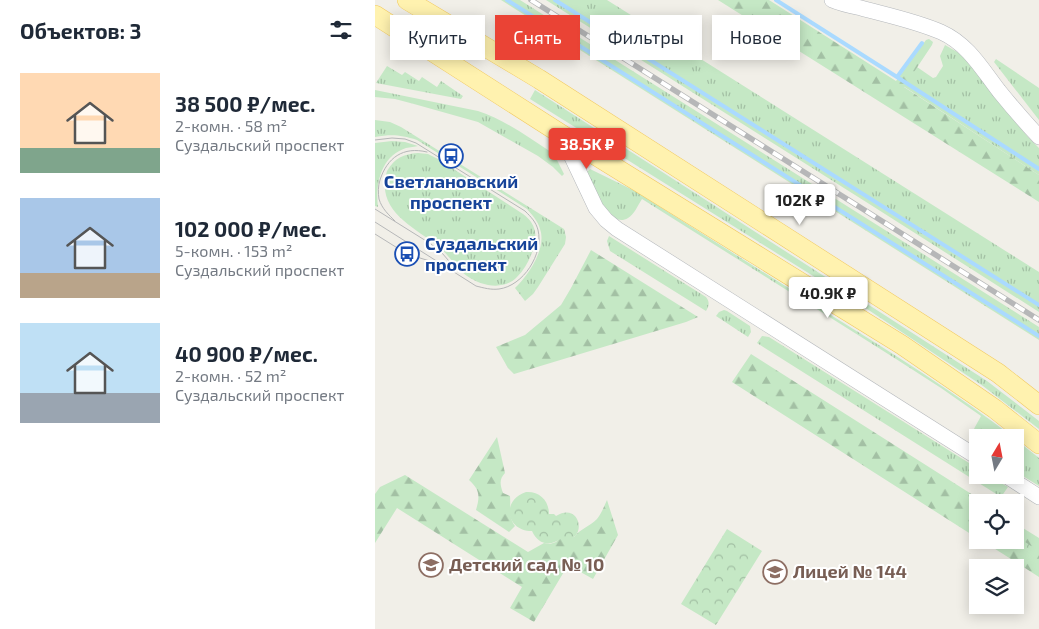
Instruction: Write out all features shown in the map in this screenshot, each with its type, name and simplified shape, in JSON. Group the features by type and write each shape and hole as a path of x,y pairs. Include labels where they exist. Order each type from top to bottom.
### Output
{"main road":[{"path":"407,0 539,79 998,372 1039,405"},
{"path":"375,15 561,134 902,345 995,409 1039,444"}],"street":[{"path":"831,0 908,21 946,34 972,55 1003,96 1039,137"},
{"path":"561,134 596,208 605,220 969,452"},
{"path":"1019,484 1039,497"}],"green space":[{"path":"501,0 520,0 544,15 525,15"},
{"path":"546,0 607,0 631,15 590,15 590,28 580,21 580,15 570,15"},
{"path":"718,0 769,0 793,15 742,15"},
{"path":"800,20 896,81 926,40 929,39 933,42 904,87 1039,175 1039,202 800,52"},
{"path":"580,38 590,44 590,56 580,50"},
{"path":"945,45 959,53 969,62 1009,114 1039,148 1039,175 903,86 917,67 933,78 936,77 943,66 940,56"},
{"path":"996,59 1039,88 1039,120 994,62"},
{"path":"596,60 615,60 1039,327 1039,340"},
{"path":"641,60 702,60 1039,272 1039,312"},
{"path":"387,66 402,75 405,72 419,81 422,77 437,87 441,81 463,96 461,99 376,83"},
{"path":"375,90 478,111 498,119 551,152 564,174 562,176 538,156 478,122 395,99 375,97"},
{"path":"535,90 987,381 1039,421 1039,429 983,386 867,309 530,99"},
{"path":"375,120 390,122 401,127 564,229 565,244 538,287 525,301 515,288 535,261 541,245 538,223 527,209 417,140 396,136 375,137"},
{"path":"392,141 418,146 397,152 385,164 379,180 378,207 375,206 375,143"},
{"path":"408,154 428,154 438,159 523,214 530,221 535,234 534,247 525,267 512,281 492,286 479,282 463,273 446,253 408,224 392,207 387,197 385,185 387,171 400,158"},
{"path":"590,169 635,191 880,346 1002,429 974,429 981,416 941,388 642,199 630,217 621,220 614,218 602,204 587,172"},
{"path":"609,236 706,297 709,304 706,311 610,251 607,241"},
{"path":"591,250 698,317 514,374 508,368 496,347 525,335 561,305"},
{"path":"724,310 750,326 751,332 748,337 716,316"},
{"path":"762,336 769,337 969,463 969,477 757,343"},
{"path":"751,354 971,494 969,494 969,533 732,382"},
{"path":"497,437 505,473 501,480 501,487 503,493 510,496 511,515 515,526 509,532 476,510 478,494 469,480"},
{"path":"1024,446 1039,458 1039,486 1024,477"},
{"path":"405,475 528,552 544,543 550,544 560,538 574,537 597,519 607,500 618,535 593,579 568,565 534,622 510,608 522,587 397,508 375,543 375,494 380,487"},
{"path":"980,484 1003,484 1008,487 1003,494 996,494"},
{"path":"526,492 535,493 542,497 549,509 549,514 556,516 565,513 572,514 579,524 575,536 552,543 544,543 537,539 532,531 523,530 517,526 512,521 510,508 518,496"},
{"path":"727,529 762,551 716,625 681,604"},
{"path":"1024,529 1039,538 1039,577 1024,567 1024,559 1011,559 995,549 1024,549"},
{"path":"1024,541 1034,548 1028,557 1015,549 1024,549"}],"waterway":[{"path":"507,0 1039,336"},
{"path":"555,0 1039,305"},
{"path":"776,0 1039,169"},
{"path":"897,77 922,43"}],"tram line":[{"path":"375,140 392,138 405,139 416,143 525,211 537,227 538,249 530,267 516,282 508,287 487,289 476,286 375,222"},
{"path":"395,221 384,209 379,199 379,185 383,172 392,160 403,152 427,152"},
{"path":"375,209 431,244 455,268"},
{"path":"375,234 407,254 433,262"}],"railway":[{"path":"531,0 1039,320"}],"place":[{"name":"Светлановский проспект","path":"451,156"},
{"name":"Суздальский проспект","path":"407,254"},
{"name":"Детский сад № 10","path":"431,565"},
{"name":"Лицей № 144","path":"775,572"}]}
